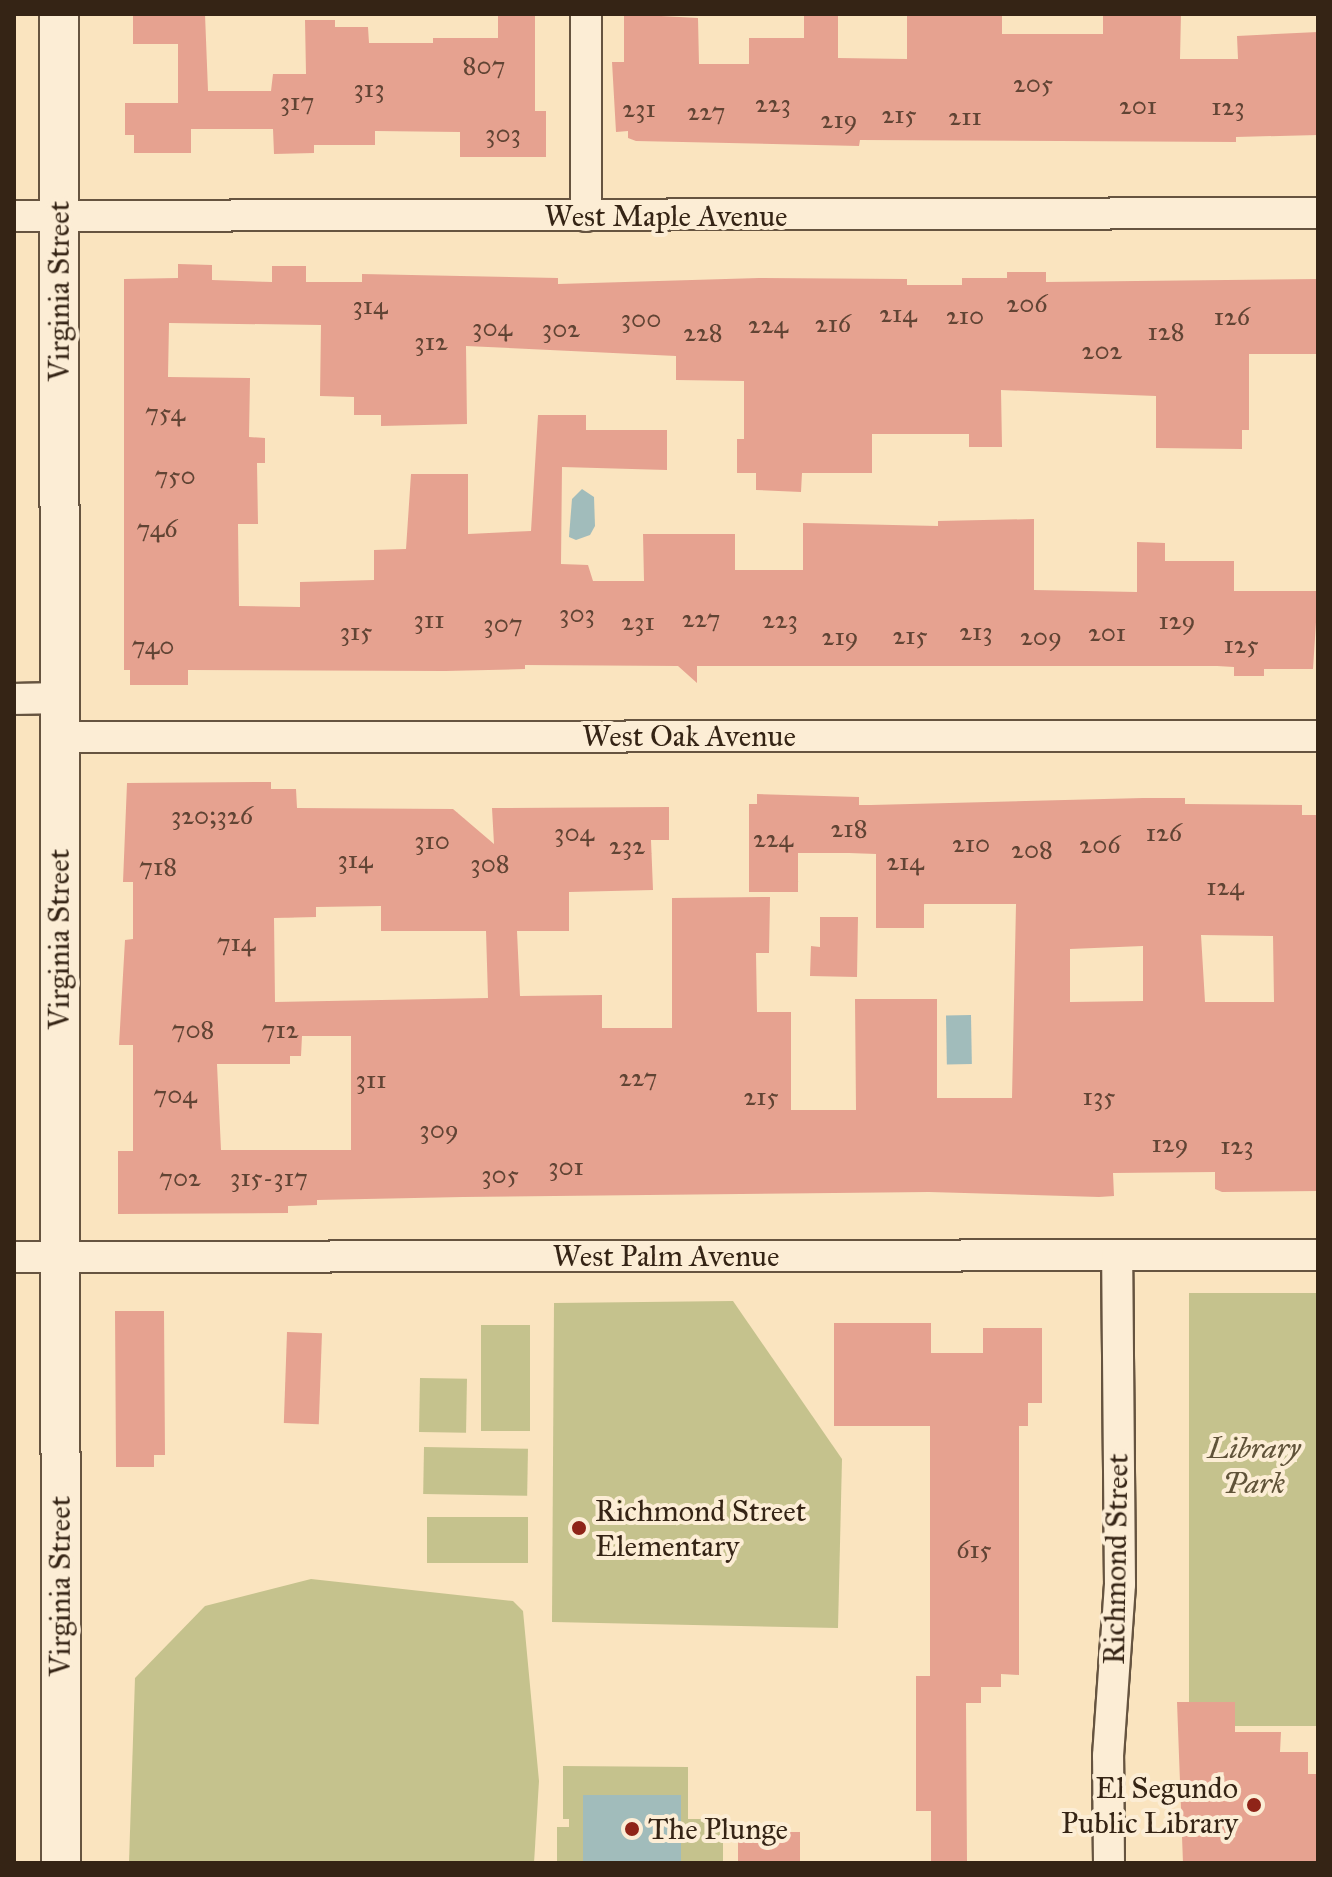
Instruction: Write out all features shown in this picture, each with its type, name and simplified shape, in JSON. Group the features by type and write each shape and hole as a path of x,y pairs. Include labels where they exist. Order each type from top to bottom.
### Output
{"street":[{"name":"Virginia Street","path":"59,14 61,1863"},
{"path":"586,14 586,216"},
{"name":"West Maple Avenue","path":"14,216 1318,213"},
{"path":"14,699 60,698"},
{"name":"West Oak Avenue","path":"60,737 1318,736"},
{"name":"Richmond Street","path":"1109,1863 1108,1756 1120,1584 1117,1255"},
{"name":"West Palm Avenue","path":"14,1257 1318,1255"}],"green space":[{"name":"Library Park","path":"1189,1293 1318,1293 1318,1726 1189,1726"},
{"path":"733,1301 842,1459 838,1628 552,1622 554,1303"},
{"path":"481,1325 530,1325 530,1431 481,1431"},
{"path":"420,1378 467,1379 466,1433 419,1432"},
{"path":"424,1447 528,1449 527,1496 423,1494"},
{"path":"427,1517 528,1517 528,1563 427,1563"},
{"path":"311,1579 513,1601 523,1611 539,1781 534,1863 129,1863 135,1678 205,1606"},
{"path":"563,1766 688,1767 688,1819 723,1819 723,1863 557,1863 557,1827 569,1827 569,1819 563,1819"}],"water":[{"path":"582,489 594,497 595,526 590,535 576,540 569,537 572,499"},
{"path":"946,1015 971,1015 972,1064 947,1064"},
{"name":"The Plunge","path":"583,1795 681,1795 681,1863 583,1863"}],"building":[{"path":"133,14 205,14 208,91 271,91 273,74 306,74 305,20 335,20 335,27 368,27 369,43 433,43 433,38 498,38 498,14 535,14 535,111 546,111 546,157 460,157 460,132 375,131 375,145 314,145 314,153 274,154 273,129 191,129 191,153 134,153 134,135 125,135 125,103 178,103 178,44 133,44"},
{"path":"624,14 698,18 699,64 749,64 749,38 804,38 804,14 838,14 838,58 907,59 907,14 1002,14 1002,34 1103,34 1103,14 1181,14 1180,59 1238,59 1237,36 1318,32 1318,135 1236,137 1236,142 860,140 859,146 636,141 628,138 628,131 616,132 612,62 624,62"},
{"path":"178,264 212,265 212,280 272,282 272,266 306,266 306,282 362,282 362,274 558,278 558,284 759,278 907,279 907,285 962,285 962,278 1007,278 1007,272 1046,272 1046,282 1318,279 1318,354 1249,354 1249,430 1242,430 1242,449 1156,448 1156,396 1001,390 1002,447 969,447 969,434 872,434 872,473 802,473 801,492 756,490 756,473 737,473 737,439 744,439 744,381 676,380 676,356 466,346 467,424 381,426 381,415 354,415 354,397 320,396 321,325 169,323 168,377 250,378 249,437 265,438 265,463 257,463 258,524 238,524 239,606 300,607 300,582 374,580 374,550 406,549 411,474 468,474 468,534 531,531 538,415 586,415 586,430 667,430 667,470 562,467 561,564 588,565 593,581 644,581 643,534 735,534 735,570 803,570 803,523 938,526 938,521 1034,519 1034,590 1137,592 1137,542 1165,543 1165,561 1234,561 1234,591 1318,591 1313,669 1264,669 1264,676 1234,676 1234,667 1217,666 697,666 697,683 678,666 525,665 525,669 445,671 188,670 188,685 130,685 130,670 124,670 124,279 178,278"},
{"path":"271,782 271,789 296,789 297,808 453,809 494,844 492,808 669,807 669,840 651,840 653,890 569,892 569,931 517,931 520,996 602,995 602,1028 672,1028 672,898 770,897 769,953 756,953 757,1012 791,1012 791,1110 856,1110 855,999 937,999 937,1098 1012,1098 1016,904 924,904 924,928 876,928 876,854 798,853 798,892 749,892 749,804 757,804 757,794 859,797 859,805 1185,798 1185,804 1302,805 1302,815 1318,815 1318,1191 1222,1192 1215,1189 1215,1172 1113,1173 1114,1196 1099,1197 929,1192 463,1197 317,1200 317,1205 288,1206 288,1213 118,1214 118,1151 133,1151 133,1045 119,1045 125,940 133,939 133,882 123,882 127,783","holes":["381,906 381,931 486,931 488,998 275,1002 274,918 316,917 316,907","1201,935 1273,936 1274,1002 1205,1002","1143,946 1143,1001 1070,1002 1070,949","302,1036 351,1036 351,1150 221,1150 217,1064 290,1064 290,1056 301,1056"]},
{"path":"820,917 858,917 857,977 810,976 811,946 820,947"},
{"path":"115,1311 164,1311 165,1455 154,1455 154,1467 116,1467"},
{"path":"834,1323 931,1323 931,1353 983,1353 983,1328 1042,1328 1042,1403 1028,1403 1028,1426 1019,1426 1019,1675 1001,1674 1001,1687 981,1687 981,1703 966,1703 967,1863 931,1863 931,1811 916,1811 916,1676 930,1676 930,1426 834,1426"},
{"path":"287,1332 322,1333 319,1424 284,1423"},
{"name":"El Segundo Public Library","path":"1177,1702 1235,1702 1235,1732 1281,1732 1280,1752 1308,1752 1308,1774 1318,1774 1318,1863 1183,1863"},
{"path":"738,1832 800,1832 800,1863 738,1863"}],"place":[{"name":"Richmond Street Elementary","path":"579,1528"},
{"name":"El Segundo Public Library","path":"1254,1805"},
{"name":"The Plunge","path":"632,1829"}]}
